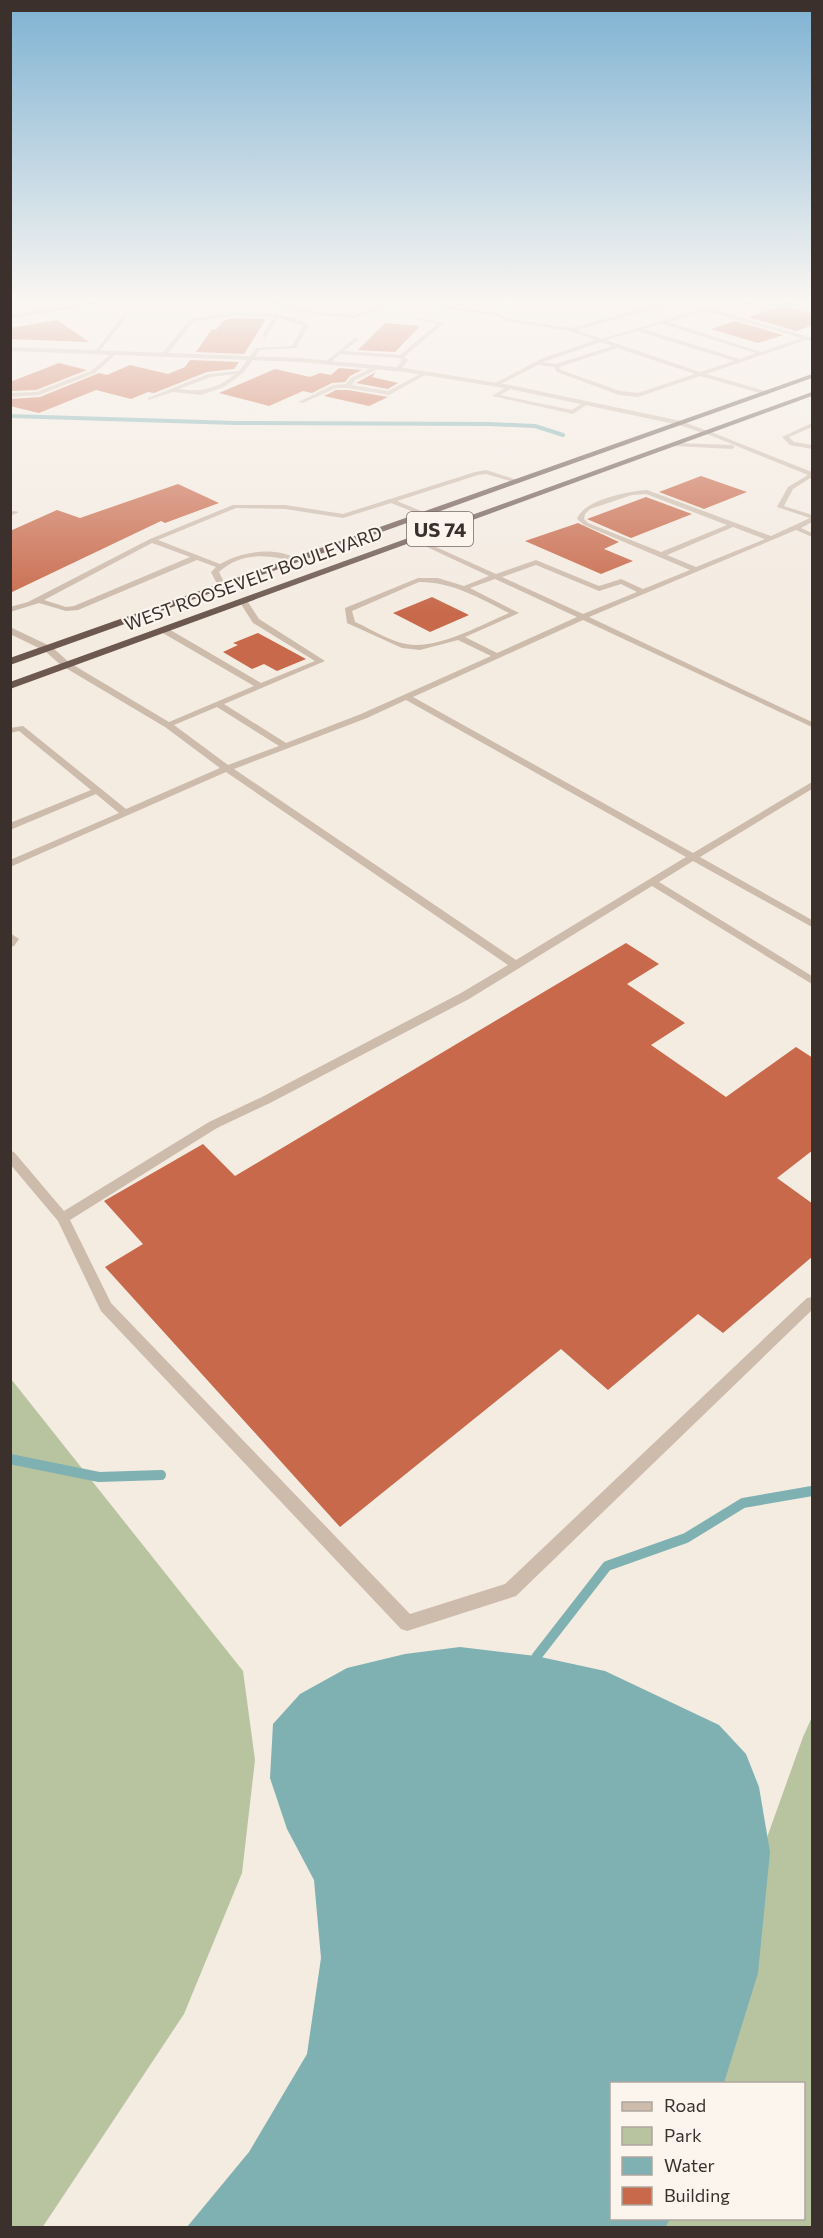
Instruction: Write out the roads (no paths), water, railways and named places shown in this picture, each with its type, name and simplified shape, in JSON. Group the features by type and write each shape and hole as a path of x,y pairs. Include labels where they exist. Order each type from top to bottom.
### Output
{"highway":[{"name":"WEST ROOSEVELT BOULEVARD","path":"10,662 734,404"},
{"name":"WEST ROOSEVELT BOULEVARD","path":"10,686 785,404"}],"street":[{"path":"593,404 681,423 709,433"},
{"path":"10,630 48,648 67,665"}],"lane":[{"path":"539,404 573,411 584,404"},
{"path":"813,425 785,438 792,444 813,447"},
{"path":"709,433 813,475"},
{"path":"676,445 719,445 752,450"},
{"path":"803,471 813,467"},
{"path":"10,610 37,600 153,540 235,506 292,508 343,516 477,473 486,472 517,481"},
{"path":"813,475 790,488 780,507 813,518"},
{"path":"696,570 586,524 580,519 582,513 630,492 647,492 772,539"},
{"path":"390,500 424,514"},
{"path":"10,864 226,768 364,716 583,617 772,539 813,518"},
{"path":"661,555 733,525"},
{"path":"796,528 813,535"},
{"path":"414,538 813,725"},
{"path":"153,540 220,566"},
{"path":"222,586 215,572 228,560 256,555 284,556 295,560"},
{"path":"37,600 66,609 75,608 196,557"},
{"path":"464,588 536,562 599,589 621,582 642,592"},
{"path":"418,580 438,580 464,588 515,613 459,637 420,648 402,646 351,622 348,610 418,580"},
{"path":"168,725 321,661 256,621 243,601"},
{"path":"164,630 260,686"},
{"path":"459,637 498,656"},
{"path":"67,665 168,725 226,768 516,965"},
{"path":"407,697 813,924"},
{"path":"218,704 285,746"},
{"path":"10,731 20,728 124,813"},
{"path":"63,1218 213,1125 266,1100 436,1011 516,965 813,785"},
{"path":"10,826 97,791"},
{"path":"652,882 813,981"},
{"path":"10,936 14,939 10,944"},
{"path":"10,1155 63,1218 106,1307 407,1623 510,1590 813,1302"}],"water":[{"path":"460,1647 536,1656 605,1671 719,1725 746,1754 759,1787 770,1852 758,1973 724,2082 610,2082 610,2220 669,2220 665,2228 187,2227 249,2152 307,2054 321,1958 314,1880 287,1829 270,1778 273,1724 300,1694 347,1668 405,1654"}],"waterway":[{"path":"10,416 236,423 489,424 535,426 563,435"},
{"path":"10,1459 99,1477 161,1475"},
{"path":"533,1665 537,1656 607,1566 686,1538 743,1503 812,1491"}]}
